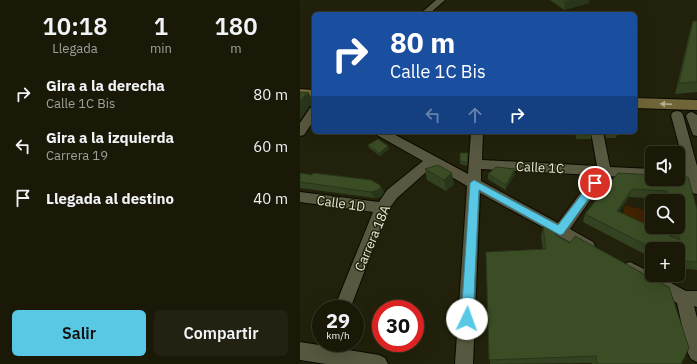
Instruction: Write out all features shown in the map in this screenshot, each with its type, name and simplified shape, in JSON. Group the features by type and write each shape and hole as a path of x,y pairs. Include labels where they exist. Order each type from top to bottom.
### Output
{"main road":[{"path":"300,83 312,84"},
{"path":"300,94 312,95"},
{"path":"637,103 691,113"},
{"path":"637,114 691,113"}],"street":[{"path":"426,12 441,0"},
{"path":"691,113 697,132"},
{"path":"685,178 696,181 691,113"},
{"path":"300,132 312,116"},
{"path":"385,134 601,253"},
{"path":"464,364 477,134"},
{"path":"560,231 604,171 597,134"},
{"name":"Carrera 18A","path":"346,300 382,208 392,194 432,160"},
{"name":"Calle 1C","path":"475,164 645,174"},
{"name":"Calle 1D","path":"300,197 382,208"},
{"path":"622,264 690,299 697,354"},
{"path":"300,351 312,350"},
{"path":"336,352 370,363"}],"shaded area":[{"path":"625,205 645,210 645,224 622,218"}],"building":[{"path":"693,21 697,21 697,82 679,83"},
{"path":"300,92 309,93 304,96 300,102"},
{"path":"378,139 388,146 379,153 368,145"},
{"path":"460,153 468,153 467,163 460,161"},
{"path":"438,165 452,173 444,180 425,169"},
{"path":"496,167 515,169 506,185 488,174"},
{"path":"300,173 312,175 313,173 371,180 381,186 378,190 371,192 300,182"},
{"path":"618,173 645,175 645,186 685,186 685,177 688,177 697,209 697,262 685,261 685,242 645,242 645,244 585,214"},
{"path":"547,222 555,227 556,235 570,243 575,236 644,274 645,282 658,282 669,287 689,348 681,364 597,364 596,356 489,360 486,252 546,249 543,227"}],"route":[{"path":"467,319 474,183 560,231 595,183"}]}
